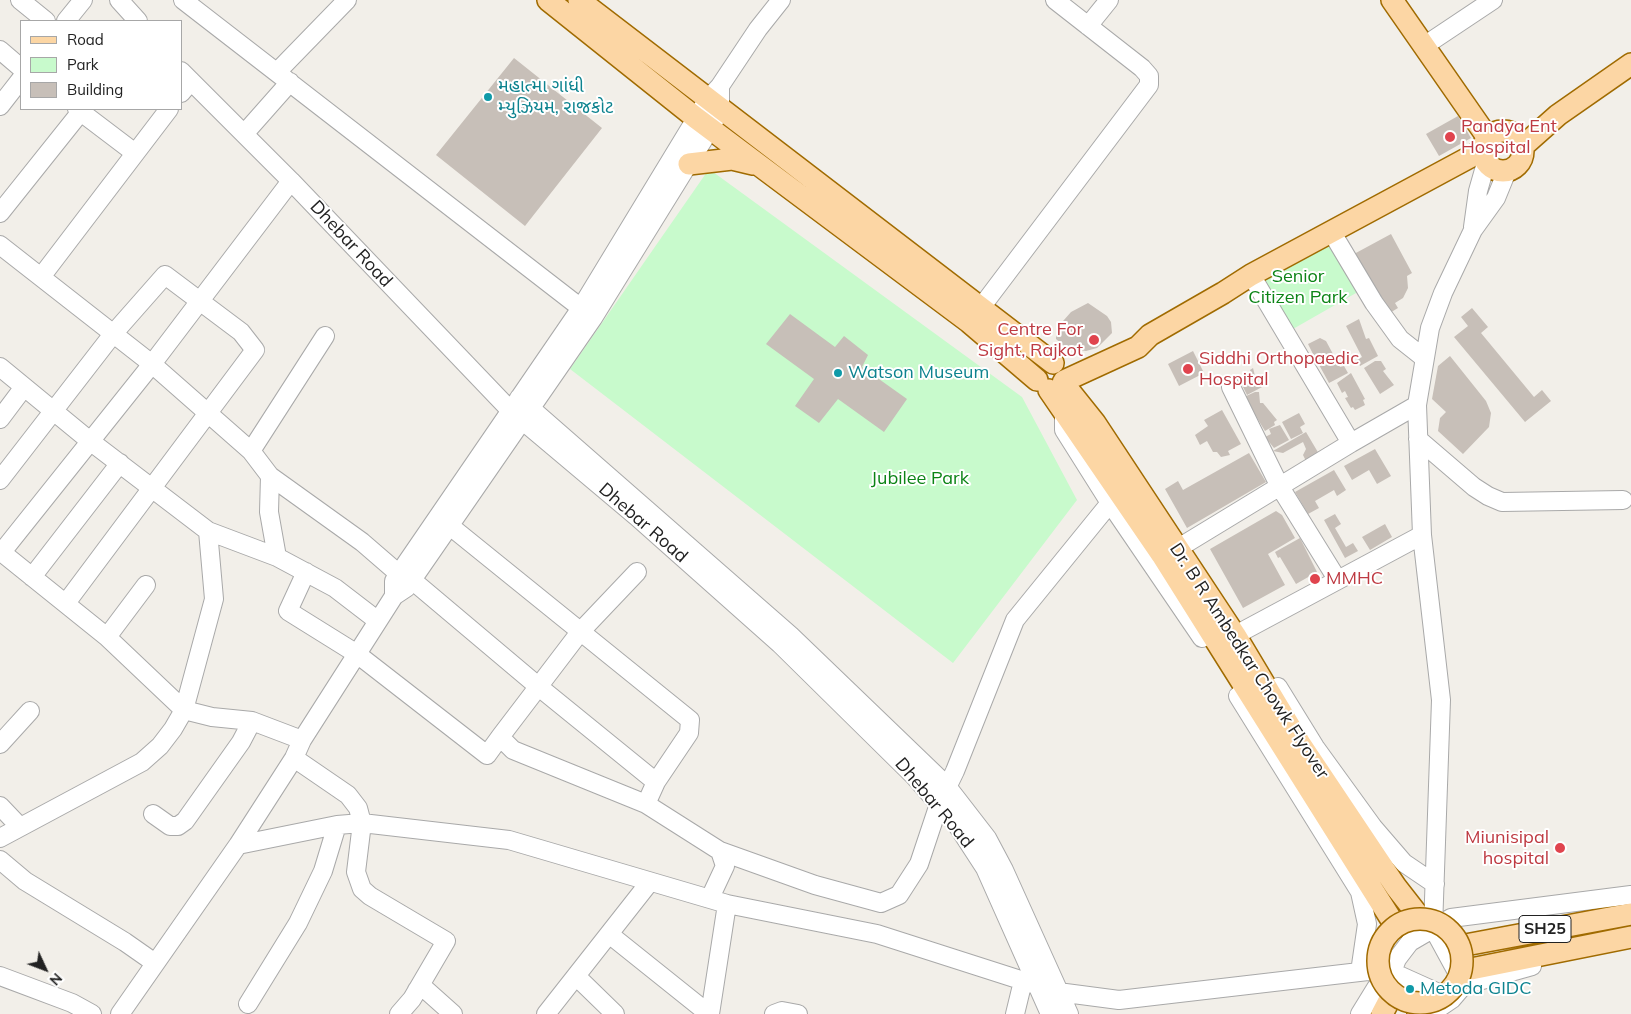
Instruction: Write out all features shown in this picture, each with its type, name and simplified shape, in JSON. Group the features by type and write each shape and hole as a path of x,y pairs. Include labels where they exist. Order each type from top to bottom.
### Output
{"main road":[{"path":"548,0 703,124 758,165 975,314"},
{"path":"579,0 716,98 910,256 975,314"},
{"path":"1392,0 1424,46 1496,170 1507,171 1518,164 1521,159 1516,140"},
{"path":"1516,140 1558,115 1631,64"},
{"path":"1055,378 1138,347 1150,335 1251,275 1486,150 1498,132 1516,140"},
{"path":"689,164 732,159 758,165"},
{"name":"Dr. B R Ambedkar Chowk Flyover","path":"975,314 1055,378 1071,408 1235,635 1299,742 1396,887 1427,923"},
{"name":"Dr. B R Ambedkar Chowk Flyover","path":"1088,430 1162,555 1396,927"},
{"name":"SH25","path":"1460,946 1631,914"},
{"path":"1408,921 1427,923 1434,921 1445,926 1454,935 1460,946 1462,978 1448,993 1424,1010 1411,1002 1393,983 1384,983 1379,970 1378,958 1384,940 1396,927 1408,921"},
{"name":"SH25","path":"1462,978 1631,937"},
{"path":"1382,1014 1393,983"}],"street":[{"path":"20,0 45,20"},
{"path":"67,20 83,0"},
{"path":"118,0 137,20"},
{"path":"244,134 284,77 347,0"},
{"path":"587,313 703,124 716,98 758,29 780,0"},
{"path":"975,314 1149,85 1149,76 1142,68 1055,0"},
{"path":"1088,26 1109,0"},
{"path":"1424,46 1493,0"},
{"path":"194,3 284,77 587,313"},
{"path":"0,50 20,67"},
{"path":"0,106 20,80"},
{"name":"Dhebar Road","path":"184,82 244,134 522,409 636,516 780,644 874,735 939,804 957,825 985,868 1029,983 1050,1014"},
{"path":"0,213 81,110 135,153"},
{"path":"40,276 169,110"},
{"path":"406,577 689,164 703,124"},
{"path":"1473,230 1486,150"},
{"path":"1393,983 1397,959 1427,923 1435,884 1441,700 1422,535 1417,405 1430,328 1443,293 1473,230 1496,198 1507,171"},
{"path":"291,181 152,364 1,552 107,636 184,710 212,717 252,721 302,740"},
{"path":"1331,231 1374,303 1400,339 1424,358"},
{"path":"0,245 152,364 251,451 270,476 362,542 656,782"},
{"path":"0,480 113,334 165,275 241,332 256,350 207,412 66,603"},
{"path":"1251,275 1350,443"},
{"path":"251,451 325,336"},
{"path":"0,367 90,441 208,531 277,557 306,572 335,588 378,621"},
{"path":"0,419 24,387"},
{"path":"1231,387 1280,487 1337,578"},
{"path":"1360,972 1367,924 1360,892 1188,616 1110,503 1064,430 1071,408 1089,404 1094,409 1126,452 1243,631 1315,747 1373,827 1404,863 1435,884"},
{"path":"1185,544 1350,443 1417,405"},
{"path":"129,1010 155,963 238,845 294,758 302,740 394,596 394,581 406,577 450,526 522,409"},
{"name":"Dhebar Road","path":"522,409 790,635 946,785 987,838 1004,870 1069,1014"},
{"path":"1418,440 1474,487 1502,502 1623,500"},
{"path":"32,577 120,463"},
{"path":"270,476 269,512 277,557"},
{"path":"500,737 513,750 646,804 720,851 815,886 881,903 899,895 918,864 946,785 955,771 1015,620 1110,503"},
{"path":"450,526 690,720 689,733 656,782 646,804"},
{"path":"0,838 142,762 160,746 173,729 184,710 214,599 208,531"},
{"path":"1243,631 1337,578 1422,535"},
{"path":"306,572 288,611 357,654 487,755 580,632 637,572"},
{"path":"107,636 146,585"},
{"path":"0,744 30,710"},
{"path":"153,814 170,826 178,826 185,821 241,742 252,721"},
{"path":"294,758 348,795 358,808 362,823 356,872 362,889 370,896 446,941 417,990 399,1014"},
{"path":"0,806 20,827"},
{"path":"238,845 337,825 362,823 509,840 649,883 727,904 877,934 1058,992 1119,1000 1360,972 1452,999"},
{"path":"248,1004 298,923 323,871 337,825"},
{"path":"710,898 726,866 720,851"},
{"path":"0,860 25,881 155,963"},
{"path":"546,1014 577,977 649,883"},
{"path":"1427,923 1451,918 1631,895"},
{"path":"609,934 710,1014 727,904"},
{"path":"1427,923 1462,978"},
{"path":"1462,978 1631,946"},
{"path":"0,976 72,1003 92,1014"},
{"path":"577,977 615,1014"},
{"path":"1424,1010 1452,999 1462,978"},
{"path":"1015,1014 1029,983"},
{"path":"1360,1014 1376,988 1393,983"},
{"path":"417,990 425,989 453,1014"},
{"path":"774,1014 782,1011 798,1014"}],"green space":[{"name":"Jubilee Park","path":"709,169 1022,397 1077,500 953,663 570,369"},
{"name":"Senior Citizen Park","path":"1331,231 1363,289 1286,333 1251,275"}],"building":[{"path":"514,58 602,128 525,226 436,155"},
{"path":"1458,116 1471,138 1439,156 1426,134"},
{"path":"1391,234 1412,273 1407,276 1408,288 1403,298 1395,303 1398,308 1388,314 1354,254"},
{"path":"1088,303 1107,316 1111,322 1112,333 1097,348 1086,351 1066,348 1056,339 1056,329 1071,312"},
{"path":"1472,308 1488,327 1481,333 1534,397 1542,390 1551,401 1525,422 1454,337 1468,326 1461,317"},
{"name":"Watson Museum","path":"790,314 835,347 844,336 868,355 862,367 907,399 884,432 838,399 819,423 795,406 814,379 766,344"},
{"path":"1359,319 1366,339 1369,338 1378,356 1360,366 1357,360 1362,357 1346,326"},
{"path":"1320,338 1326,341 1340,367 1344,366 1348,373 1329,383 1318,363 1321,361 1318,356 1314,356 1308,344"},
{"path":"1193,351 1204,373 1179,386 1168,364"},
{"path":"1450,356 1486,401 1491,413 1489,427 1463,454 1438,431 1440,418 1446,412 1432,399 1438,366"},
{"path":"1375,361 1381,361 1386,369 1383,371 1394,385 1380,394 1364,368"},
{"path":"1253,368 1257,384 1262,381 1264,386 1247,395 1239,379 1251,373 1250,370"},
{"path":"1351,373 1365,399 1363,400 1365,405 1355,410 1353,407 1351,408 1345,398 1348,397 1345,391 1342,393 1337,383"},
{"path":"1259,392 1260,403 1263,403 1277,420 1274,422 1275,425 1265,431 1244,397"},
{"path":"1222,410 1241,444 1228,451 1230,455 1221,457 1217,452 1213,452 1207,441 1200,445 1195,435 1208,426 1204,420"},
{"path":"1299,413 1305,424 1300,427 1303,433 1291,439 1282,422"},
{"path":"1280,425 1289,440 1274,448 1265,437 1271,434 1269,429"},
{"path":"1306,432 1319,454 1306,461 1303,455 1306,449 1303,442 1283,453 1273,451"},
{"path":"1375,449 1391,476 1377,484 1369,470 1352,480 1344,466"},
{"path":"1249,453 1266,482 1187,528 1165,489 1178,481 1183,490"},
{"path":"1334,470 1346,490 1337,496 1334,490 1315,501 1319,508 1308,514 1295,492"},
{"path":"1276,511 1282,515 1295,538 1268,554 1285,585 1243,608 1210,549"},
{"path":"1335,514 1341,524 1335,528 1346,547 1353,543 1358,551 1345,558 1324,520"},
{"path":"1385,524 1392,537 1370,550 1362,537"},
{"path":"1300,538 1317,572 1296,584 1275,552"}],"place":[{"name":"મહાત્મા ગાંધી મ્યુઝિયમ, રાજકોટ","path":"488,97"},
{"name":"Pandya Ent Hospital","path":"1450,137"},
{"name":"Centre For Sight, Rajkot","path":"1094,340"},
{"name":"Siddhi Orthopaedic Hospital","path":"1188,369"},
{"name":"Watson Museum","path":"838,373"},
{"name":"MMHC","path":"1315,579"},
{"name":"Miunisipal hospital","path":"1560,848"},
{"name":"Metoda GIDC","path":"1410,989"}]}
